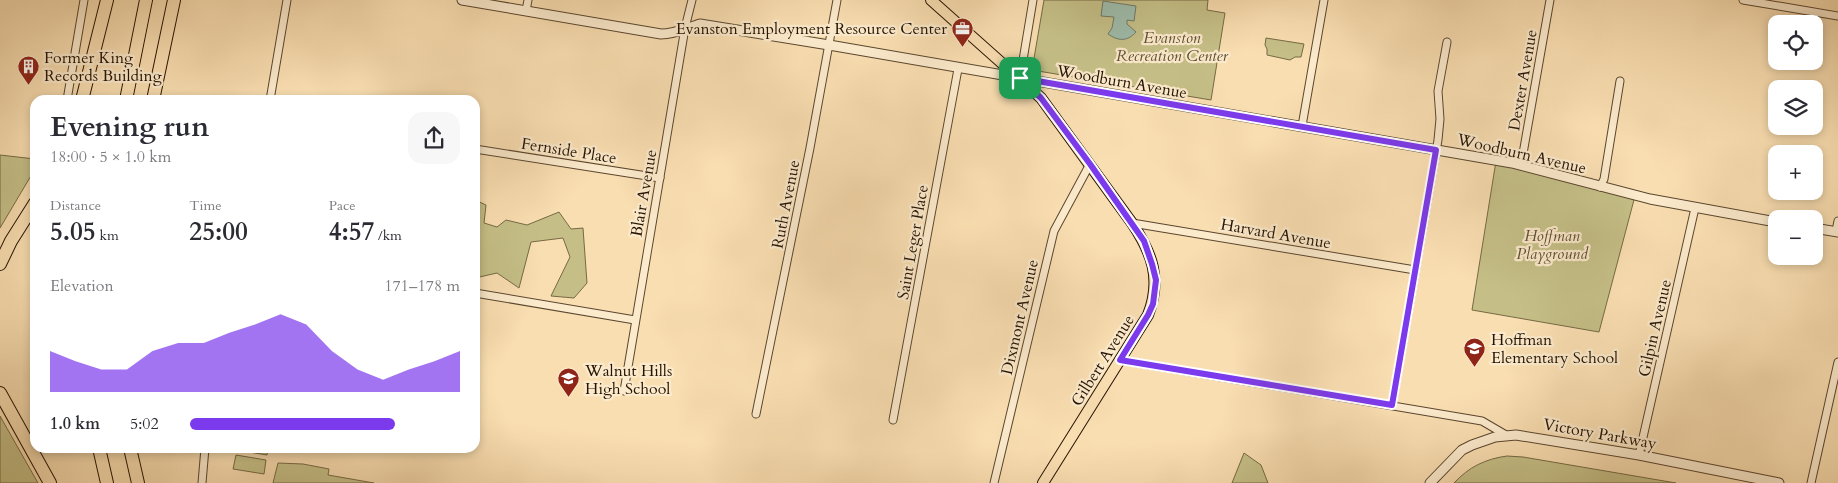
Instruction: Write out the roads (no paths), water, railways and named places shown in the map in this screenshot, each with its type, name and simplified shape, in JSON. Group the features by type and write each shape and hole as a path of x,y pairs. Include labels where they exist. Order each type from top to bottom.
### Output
{"highway":[{"path":"83,95 108,0"},
{"path":"127,95 146,0"},
{"path":"154,95 174,0"},
{"path":"0,264 30,211"},
{"path":"0,393 30,447"},
{"path":"33,453 50,483"},
{"path":"100,453 107,483"},
{"path":"131,453 138,483"}],"main road":[{"name":"Gilbert Avenue","path":"931,0 1041,98 1144,241 1156,280 1155,292 1148,315 1044,483"}],"street":[{"path":"68,95 84,0"},
{"path":"271,95 287,0"},
{"name":"Woodburn Avenue","path":"462,0 661,34 673,34 700,24 829,45 958,69 1302,126 1521,165 1695,208 1768,221"},
{"path":"526,11 528,0"},
{"name":"Blair Avenue","path":"624,392 685,28 692,0"},
{"name":"Ruth Avenue","path":"756,414 838,0"},
{"path":"1020,78 1033,0"},
{"path":"1302,126 1324,0"},
{"name":"Dexter Avenue","path":"1521,165 1550,0"},
{"path":"1743,0 1838,16"},
{"path":"1392,405 1436,150 1440,119 1438,91 1447,42"},
{"name":"Saint Leger Place","path":"893,420 958,69"},
{"path":"1600,186 1604,179 1620,81"},
{"name":"Fernside Place","path":"480,149 660,178"},
{"name":"Dixmont Avenue","path":"994,483 1054,231 1090,164"},
{"name":"Gilpin Avenue","path":"1639,455 1695,208"},
{"path":"1823,230 1837,232 1838,221"},
{"name":"Harvard Avenue","path":"1132,223 1415,270"},
{"path":"480,294 635,320"},
{"path":"1120,360 1482,421 1506,435"},
{"path":"1810,483 1838,362"},
{"name":"Victory Parkway","path":"1430,483 1462,450 1481,441 1506,435 1639,455 1779,483"},
{"path":"202,483 205,453"}],"place":[{"name":"Evanston Employment Resource Center","path":"963,47"},
{"name":"Former King Records Building","path":"28,85"},
{"name":"Hoffman Elementary School","path":"1475,367"},
{"name":"Walnut Hills High School","path":"569,398"}],"park label":[{"name":"Evanston Recreation Center","path":"1172,46"},
{"name":"Hoffman Playground","path":"1552,244"}]}
